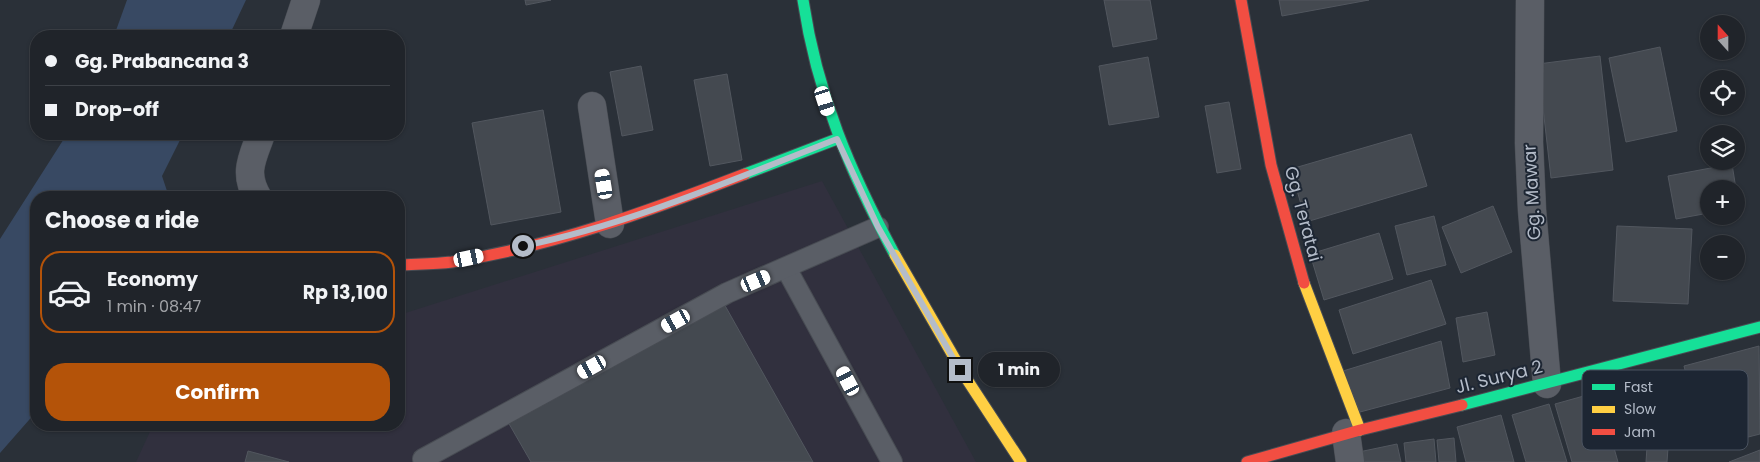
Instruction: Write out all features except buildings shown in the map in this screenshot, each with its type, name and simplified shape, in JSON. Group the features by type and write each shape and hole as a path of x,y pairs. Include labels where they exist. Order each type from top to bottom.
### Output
{"street":[{"path":"296,30 306,0"},
{"path":"802,0 825,101 837,139 878,227 951,355 1021,462"},
{"name":"Gg. Teratai","path":"1241,0 1262,120 1284,219 1353,432"},
{"name":"Gg. Mawar","path":"1530,0 1529,143 1532,210 1547,384"},
{"path":"592,106 610,224"},
{"path":"405,265 451,262 577,235 837,139"},
{"path":"254,187 250,164 258,140"},
{"name":"Jl. Surya 2","path":"1598,370 1760,326"},
{"name":"Jl. Surya 2","path":"1247,462 1353,432 1582,374"},
{"path":"1350,462 1353,432"}],"lane":[{"path":"424,462 423,459 727,293 878,227"},
{"path":"786,268 892,462"}],"shaded area":[{"path":"822,181 976,462 136,462 150,431 405,431 405,313"}],"water":[{"path":"127,0 246,0 232,30 116,30"},
{"path":"63,140 180,140 162,176 167,191 31,191"},
{"path":"30,192 30,419 0,453 0,239"}],"traffic: fast":[{"path":"803,0 817,68 837,132 864,193 895,255"},
{"path":"745,174 837,139"},
{"path":"1596,370 1760,327"},
{"path":"1462,405 1582,374"}],"traffic: slow":[{"path":"895,255 966,378 1021,462"},
{"path":"1304,283 1360,430"}],"traffic: jam":[{"path":"1241,0 1271,165 1304,283"},
{"path":"405,265 452,262 527,247 637,214 745,174"},
{"path":"1247,462 1360,430 1462,405"}],"route":[{"path":"523,246 577,235 639,215 837,139 854,180 878,227 960,370"}]}
